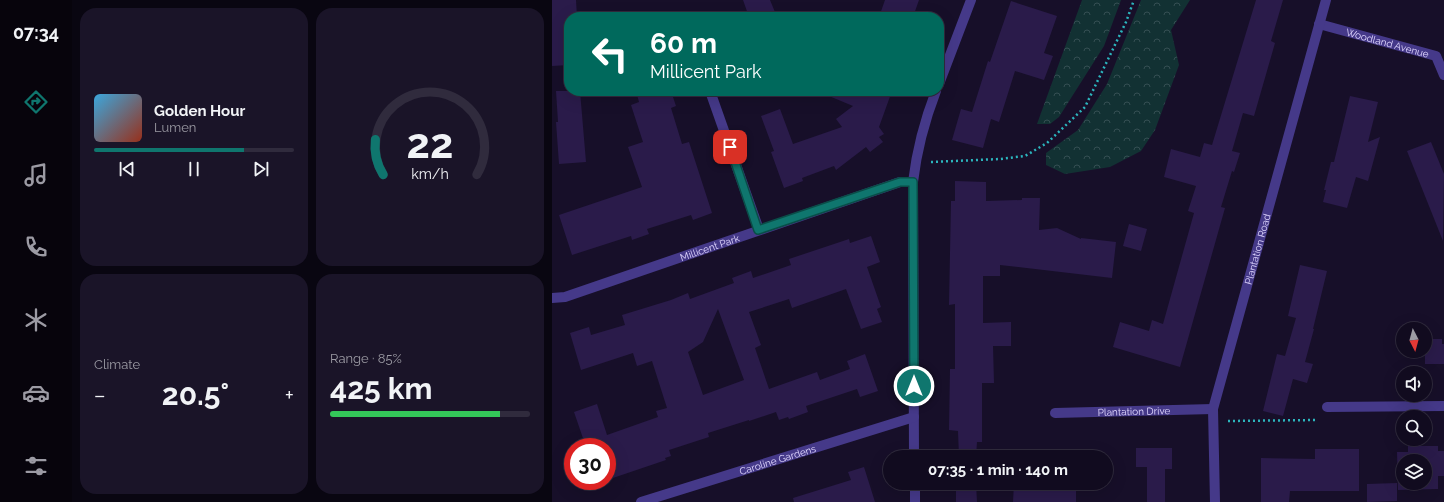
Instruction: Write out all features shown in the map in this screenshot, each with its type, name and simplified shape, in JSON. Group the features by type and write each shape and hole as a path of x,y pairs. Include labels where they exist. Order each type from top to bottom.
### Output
{"street":[{"path":"944,70 970,0"},
{"name":"Plantation Road","path":"1215,502 1213,409 1326,0"},
{"name":"Woodland Avenue","path":"1319,24 1436,56 1444,75"},
{"path":"712,96 758,230"},
{"path":"914,450 913,182 915,163 923,125 934,96"},
{"name":"Millicent Park","path":"552,298 565,297 900,182 913,182"},
{"path":"1327,407 1444,406"},
{"name":"Plantation Drive","path":"1055,413 1213,409"},
{"name":"Caroline Gardens","path":"641,502 914,417"},
{"path":"915,490 915,502"}],"path":[{"path":"915,163 1000,159 1025,156 1047,143 1085,107 1126,22 1134,0"},
{"path":"1214,422 1319,420 1327,407"}],"green space":[{"path":"1082,0 1121,0 1104,46 1059,117 1050,124 1037,124"},
{"path":"1141,0 1190,0 1171,30 1179,65 1155,130 1141,151 1110,167 1065,174 1046,165 1046,153 1078,130 1107,84"}],"building":[{"path":"552,0 576,0 577,12 564,12 564,65 552,66"},
{"path":"743,0 770,0 775,12 747,12"},
{"path":"885,0 919,0 915,12 881,12"},
{"path":"1256,0 1283,0 1271,41 1275,43 1254,116 1243,113 1232,151 1240,153 1234,172 1232,171 1221,207 1225,208 1180,367 1113,347 1120,322 1149,331 1152,320 1163,324 1194,213 1188,211 1196,186 1164,177 1171,149 1200,157 1204,143 1212,145"},
{"path":"1011,1 1057,16 1044,53 1053,56 1044,80 1015,71 999,122 991,119 983,148 952,140 961,109 972,112 988,61 990,62"},
{"path":"556,91 564,91 564,96 580,96 586,162 559,164 556,122 558,122"},
{"path":"637,96 673,96 676,106 671,108 682,144 689,142 712,213 693,220 691,215 647,229 649,234 632,240 631,236 572,255 559,215 642,187 628,147 643,142 631,105 639,102"},
{"path":"829,96 890,96 879,127 884,134 879,137 883,142 870,152 866,147 836,170 834,166 802,178 803,181 784,188 771,152 774,151 761,116 780,109 793,144 842,127 836,119 853,106"},
{"path":"1350,96 1378,102 1368,142 1380,137 1368,181 1356,177 1347,208 1323,202 1326,190 1324,190 1331,162 1334,162"},
{"path":"1431,142 1444,174 1443,241 1407,151"},
{"path":"955,181 986,182 986,201 1040,198 1039,230 1057,228 1081,239 1116,242 1112,278 1000,265 1000,276 983,276 983,323 1011,322 1011,346 993,346 994,383 982,383 982,442 977,442 976,450 959,450 958,431 949,430 950,369 955,369 955,304 949,305 951,201 955,201"},
{"path":"1129,224 1147,229 1141,251 1123,246"},
{"path":"871,236 880,262 867,267 881,307 877,309 882,322 861,329 846,289 792,308 789,299 749,312 761,345 755,348 769,389 817,372 820,380 850,369 847,361 865,354 878,391 860,397 857,389 806,406 808,412 789,419 788,417 779,420 776,412 708,433 709,437 669,450 671,456 665,458 666,460 616,477 616,438 583,438 574,412 597,404 607,435 658,417 656,411 667,408 652,361 637,366 633,353 581,370 570,333 589,327 591,335 625,325 622,315 671,300 688,293 690,299 734,283 732,278 751,271 753,278 791,265 789,259 849,239 850,243","holes":["718,309 744,380 703,395 688,352 703,342"]},
{"path":"1300,265 1327,271 1305,362 1313,364 1307,383 1293,379 1283,416 1263,411 1277,354 1285,356 1296,318 1288,316"},
{"path":"1432,339 1442,339 1442,344 1444,344 1444,364 1425,364 1425,358 1432,358"},
{"path":"1408,446 1438,446 1438,451 1444,451 1444,476 1438,476 1438,489 1432,489 1432,454 1397,454 1397,452 1408,452"},
{"path":"1136,448 1172,448 1172,469 1165,469 1165,502 1147,502 1147,467 1136,467"},
{"path":"1315,449 1359,449 1359,491 1290,491 1289,502 1261,502 1261,458 1315,459"},
{"path":"864,467 875,502 794,502 793,498 851,480 848,472"},
{"path":"1396,483 1397,501 1367,502 1367,484"},
{"path":"956,490 976,490 977,502 956,502"},
{"path":"1014,490 1076,490 1076,502 1013,502"}],"route":[{"path":"730,147 758,230 900,182 913,182 914,386"}]}
